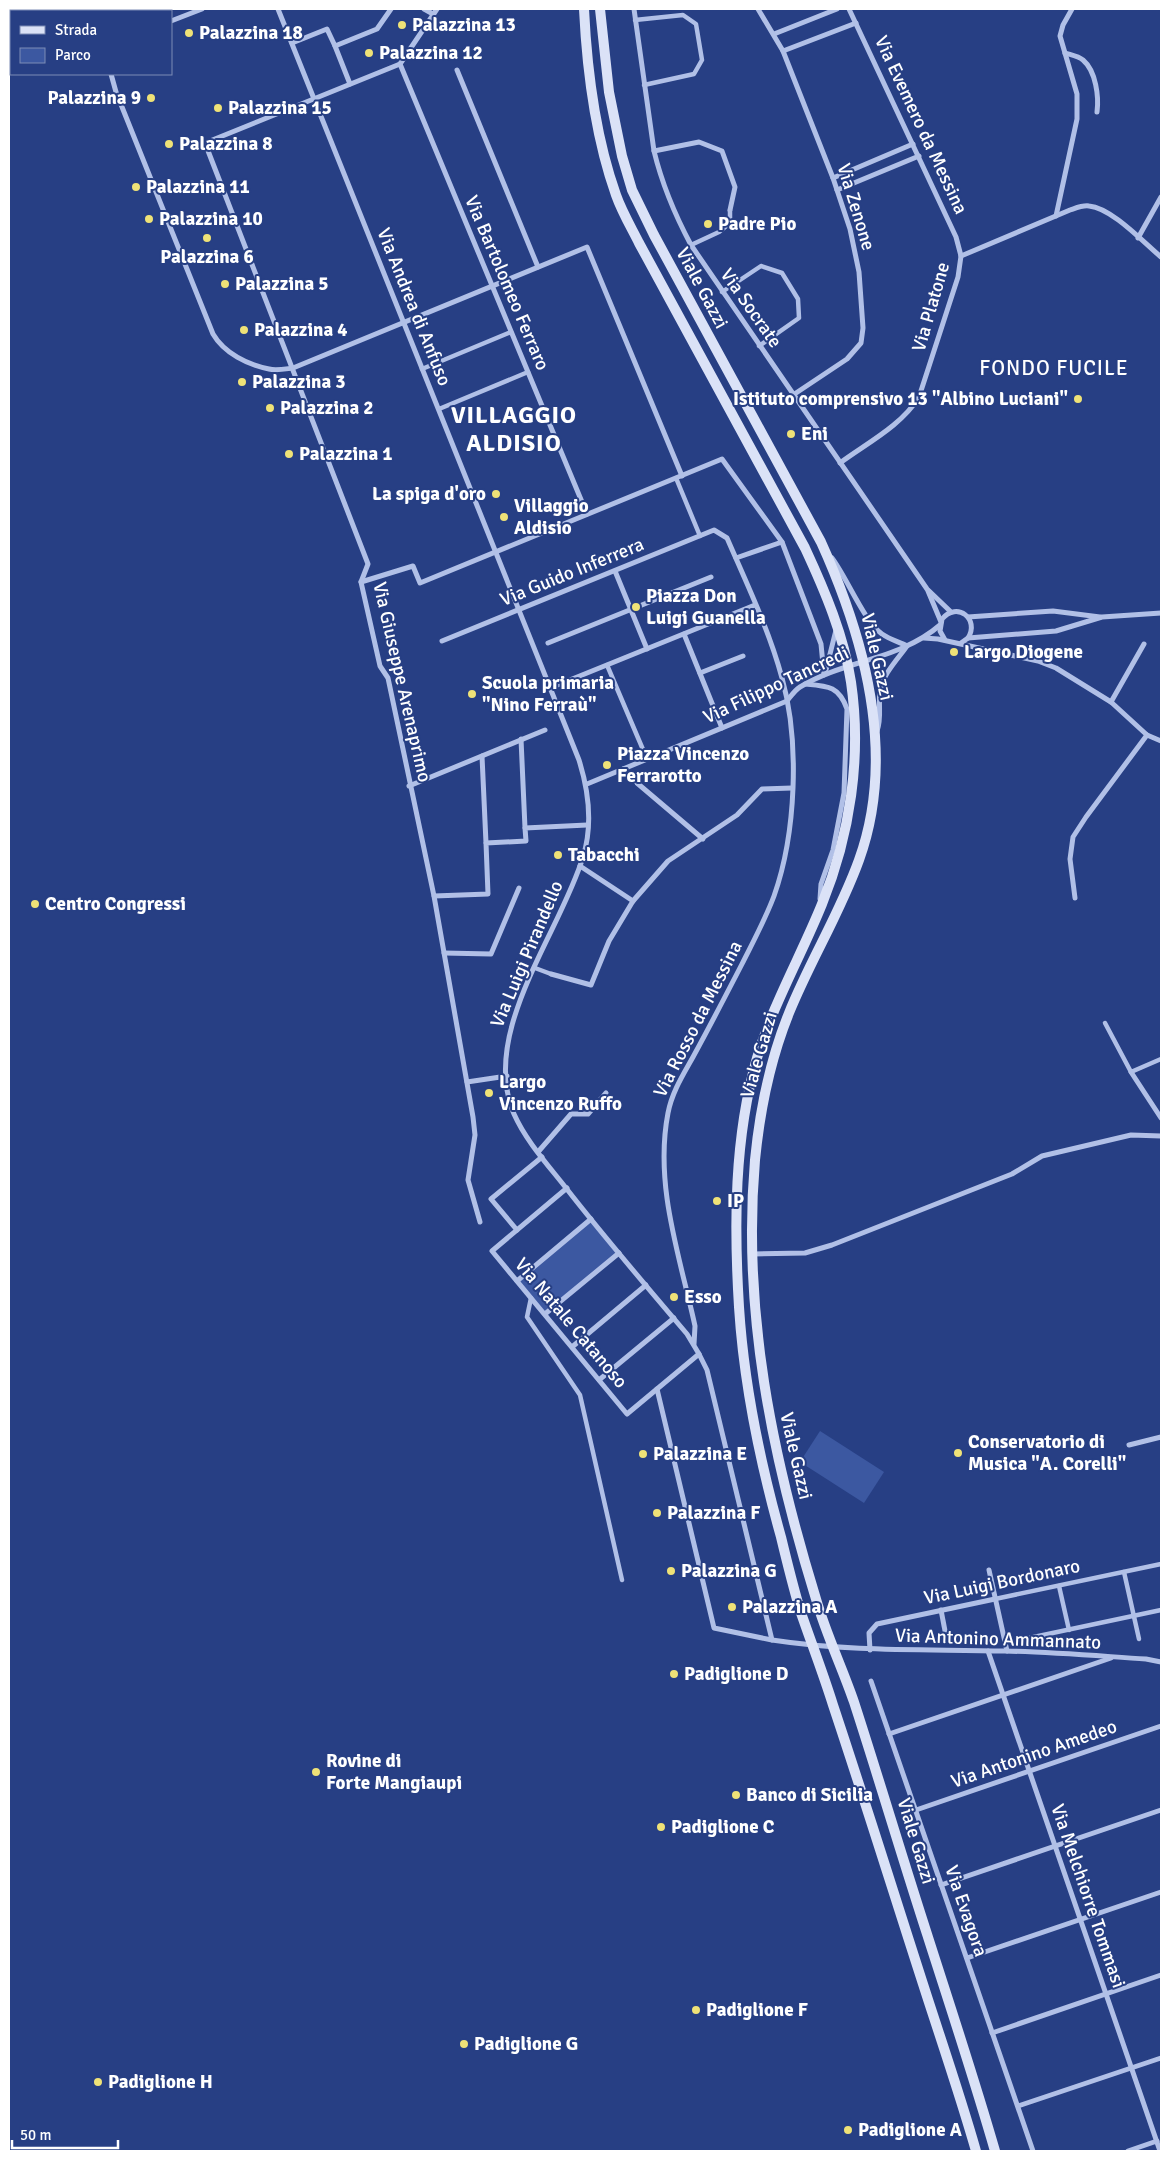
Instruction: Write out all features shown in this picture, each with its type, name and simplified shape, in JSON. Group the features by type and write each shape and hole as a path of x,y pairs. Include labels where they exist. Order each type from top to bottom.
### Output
{"main road":[{"name":"Viale Gazzi","path":"584,9 592,94 604,152 617,197 644,252 805,548 822,584 848,667 854,718 852,791 840,852 819,910 775,1005 755,1063 743,1122 737,1205 739,1310 755,1437 797,1598 976,2151"},
{"name":"Viale Gazzi","path":"600,9 609,92 622,156 632,190 658,244 821,542 844,597 863,662 875,739 874,793 866,837 860,858 843,900 789,1012 766,1088 755,1163 753,1254 760,1355 779,1467 817,1602 852,1698 994,2151"}],"street":[{"path":"172,21 202,9"},
{"name":"Via Andrea di Anfuso","path":"278,9 580,760 586,784"},
{"path":"335,46 377,28 391,9"},
{"path":"314,98 400,64 435,11 424,9"},
{"name":"Via Socrate","path":"634,9 654,151 666,192 690,246 927,589"},
{"name":"Via Zenone","path":"758,9 783,52 833,178 857,256 861,343 852,355 793,395"},
{"path":"774,34 837,9"},
{"name":"Via Evemero da Messina","path":"849,9 956,237 961,256"},
{"path":"1056,216 1078,106 1074,82 1060,36 1061,30 1072,9"},
{"path":"635,20 683,15 696,24 702,60 694,74 644,85"},
{"path":"783,52 856,23"},
{"path":"292,42 327,29 350,84"},
{"path":"1065,53 1082,59 1088,65 1097,94 1097,112"},
{"name":"Via Bartolomeo Ferraro","path":"400,64 587,514"},
{"path":"457,70 538,267"},
{"path":"111,75 116,92 217,340 222,347 235,356 269,369 293,368 587,247 679,477 700,536"},
{"name":"Via Giuseppe Arenaprimo","path":"314,98 205,142 368,564 360,582 380,666 388,678 409,786 434,896 475,1134 468,1180 480,1222"},
{"path":"654,151 699,142 722,151 735,187 730,210 730,223 719,232 690,246"},
{"path":"833,178 913,144"},
{"path":"837,190 919,156"},
{"path":"1138,238 1161,197"},
{"name":"Via Platone","path":"840,463 899,420 914,406 920,397 958,277 961,256 1056,216 1079,207 1088,206 1106,213 1161,257"},
{"path":"722,292 761,266 782,273 798,299 799,318 759,346"},
{"path":"422,369 511,332"},
{"path":"439,409 528,372"},
{"path":"360,582 413,566 420,583 722,459 782,542 821,644 824,675"},
{"name":"Via Guido Inferrera","path":"442,641 714,530"},
{"name":"Via Rosso da Messina","path":"714,530 727,538 736,558 773,648 787,701 792,734 792,788 788,838 774,895 748,952 674,1090 668,1113 663,1152 668,1206 695,1326 694,1344 706,1370 772,1640"},
{"path":"736,558 782,542"},
{"path":"821,542 845,576 874,627 883,635 907,646 888,672 882,684 880,692 881,722 875,739"},
{"path":"615,570 647,648"},
{"path":"548,643 711,577"},
{"path":"927,589 951,612"},
{"path":"927,589 940,623 942,637 947,641"},
{"path":"550,688 755,605"},
{"path":"968,618 1053,610 1102,618"},
{"path":"940,623 946,614 958,611 968,618 972,628 968,638"},
{"path":"959,644 968,638 1056,631 1102,618 1161,613"},
{"name":"Via Filippo Tancredi","path":"586,784 787,701 798,687 824,675 907,646 924,638 940,623"},
{"path":"824,675 837,627"},
{"path":"684,634 722,728"},
{"path":"924,638 947,641 1038,661 1056,668 1111,702 1147,735 1161,742"},
{"path":"1111,702 1144,644"},
{"path":"700,673 743,656"},
{"path":"607,665 647,759"},
{"path":"805,684 838,691 842,696 846,709 844,792 833,850 821,884 819,910"},
{"path":"409,786 545,730"},
{"path":"1075,898 1070,859 1073,837 1147,735"},
{"path":"486,843 526,841 521,739"},
{"path":"434,896 488,894 482,756"},
{"path":"623,769 637,784 702,839"},
{"name":"Via Luigi Pirandello","path":"586,784 589,811 588,825 580,866 510,1028 507,1042 509,1098 514,1113 538,1152 694,1344"},
{"path":"535,968 591,985 609,941 633,901 668,861 737,815 762,789 792,788"},
{"path":"525,828 588,825"},
{"path":"580,866 633,901"},
{"path":"444,953 492,954 519,888"},
{"path":"1105,1023 1131,1072 1161,1118"},
{"path":"1131,1072 1161,1059"},
{"path":"467,1082 507,1076"},
{"path":"538,1152 571,1114 588,1114 606,1093"},
{"path":"753,1254 805,1253 832,1245 1012,1174 1042,1156 1131,1135 1161,1136"},
{"path":"542,1157 491,1199 517,1230 567,1188"},
{"path":"517,1281 591,1219"},
{"name":"Via Natale Catanoso","path":"517,1230 492,1251 627,1414 657,1389"},
{"path":"544,1314 619,1252"},
{"path":"572,1347 646,1285"},
{"path":"531,1298 528,1317 580,1395 622,1580"},
{"path":"599,1380 674,1318"},
{"path":"700,1354 657,1389 714,1628 813,1646"},
{"path":"1129,1445 1161,1438"},
{"name":"Via Luigi Bordonaro","path":"870,1650 869,1633 877,1624 1161,1564"},
{"path":"989,1570 1006,1651"},
{"path":"1124,1572 1139,1639"},
{"path":"1060,1586 1069,1630"},
{"path":"941,1610 946,1636"},
{"path":"1029,1638 1161,1610"},
{"name":"Via Antonino Ammannato","path":"813,1646 870,1650 1006,1651 1146,1659 1161,1662"},
{"name":"Via Melchiorre Tommasi","path":"988,1651 1160,2151"},
{"path":"889,1734 1115,1657"},
{"name":"Via Evagora","path":"871,1681 1033,2151"},
{"name":"Via Antonino Amedeo","path":"916,1810 1161,1726"},
{"path":"941,1885 1161,1810"},
{"path":"966,1958 1161,1892"},
{"path":"992,2032 1161,1975"},
{"path":"1018,2106 1161,2058"},
{"path":"1128,2151 1157,2141"}],"green space":[{"path":"591,1219 619,1253 545,1314 517,1281"},
{"path":"820,1431 884,1472 864,1503 800,1462"}],"place":[{"name":"Palazzina 13","path":"402,25"},
{"name":"Palazzina 18","path":"189,33"},
{"name":"Palazzina 12","path":"369,53"},
{"name":"Palazzina 9","path":"151,98"},
{"name":"Palazzina 15","path":"218,108"},
{"name":"Palazzina 8","path":"169,144"},
{"name":"Palazzina 11","path":"136,187"},
{"name":"Palazzina 10","path":"149,219"},
{"name":"Padre Pio","path":"708,224"},
{"name":"Palazzina 6","path":"207,238"},
{"name":"Palazzina 5","path":"225,284"},
{"name":"Palazzina 4","path":"244,330"},
{"name":"Palazzina 3","path":"242,382"},
{"name":"Istituto comprensivo 13 \"Albino Luciani\"","path":"1078,399"},
{"name":"Palazzina 2","path":"270,408"},
{"name":"Eni","path":"791,434"},
{"name":"Palazzina 1","path":"289,454"},
{"name":"La spiga d'oro","path":"496,494"},
{"name":"Villaggio Aldisio","path":"504,517"},
{"name":"Piazza Don Luigi Guanella","path":"636,607"},
{"name":"Largo Diogene","path":"954,652"},
{"name":"Scuola primaria \"Nino Ferraù\"","path":"472,694"},
{"name":"Piazza Vincenzo Ferrarotto","path":"607,765"},
{"name":"Tabacchi","path":"558,855"},
{"name":"Centro Congressi","path":"35,904"},
{"name":"Largo Vincenzo Ruffo","path":"489,1093"},
{"name":"IP","path":"717,1201"},
{"name":"Esso","path":"674,1297"},
{"name":"Conservatorio di Musica \"A. Corelli\"","path":"958,1453"},
{"name":"Palazzina E","path":"643,1454"},
{"name":"Palazzina F","path":"657,1513"},
{"name":"Palazzina G","path":"671,1571"},
{"name":"Palazzina A","path":"732,1607"},
{"name":"Padiglione D","path":"674,1674"},
{"name":"Rovine di Forte Mangiaupi","path":"316,1772"},
{"name":"Banco di Sicilia","path":"736,1795"},
{"name":"Padiglione C","path":"661,1827"},
{"name":"Padiglione F","path":"696,2010"},
{"name":"Padiglione G","path":"464,2044"},
{"name":"Padiglione H","path":"98,2082"},
{"name":"Padiglione A","path":"848,2130"}],"district":[{"name":"FONDO FUCILE","path":"1054,368"},
{"name":"VILLAGGIO ALDISIO","path":"514,429"}]}
